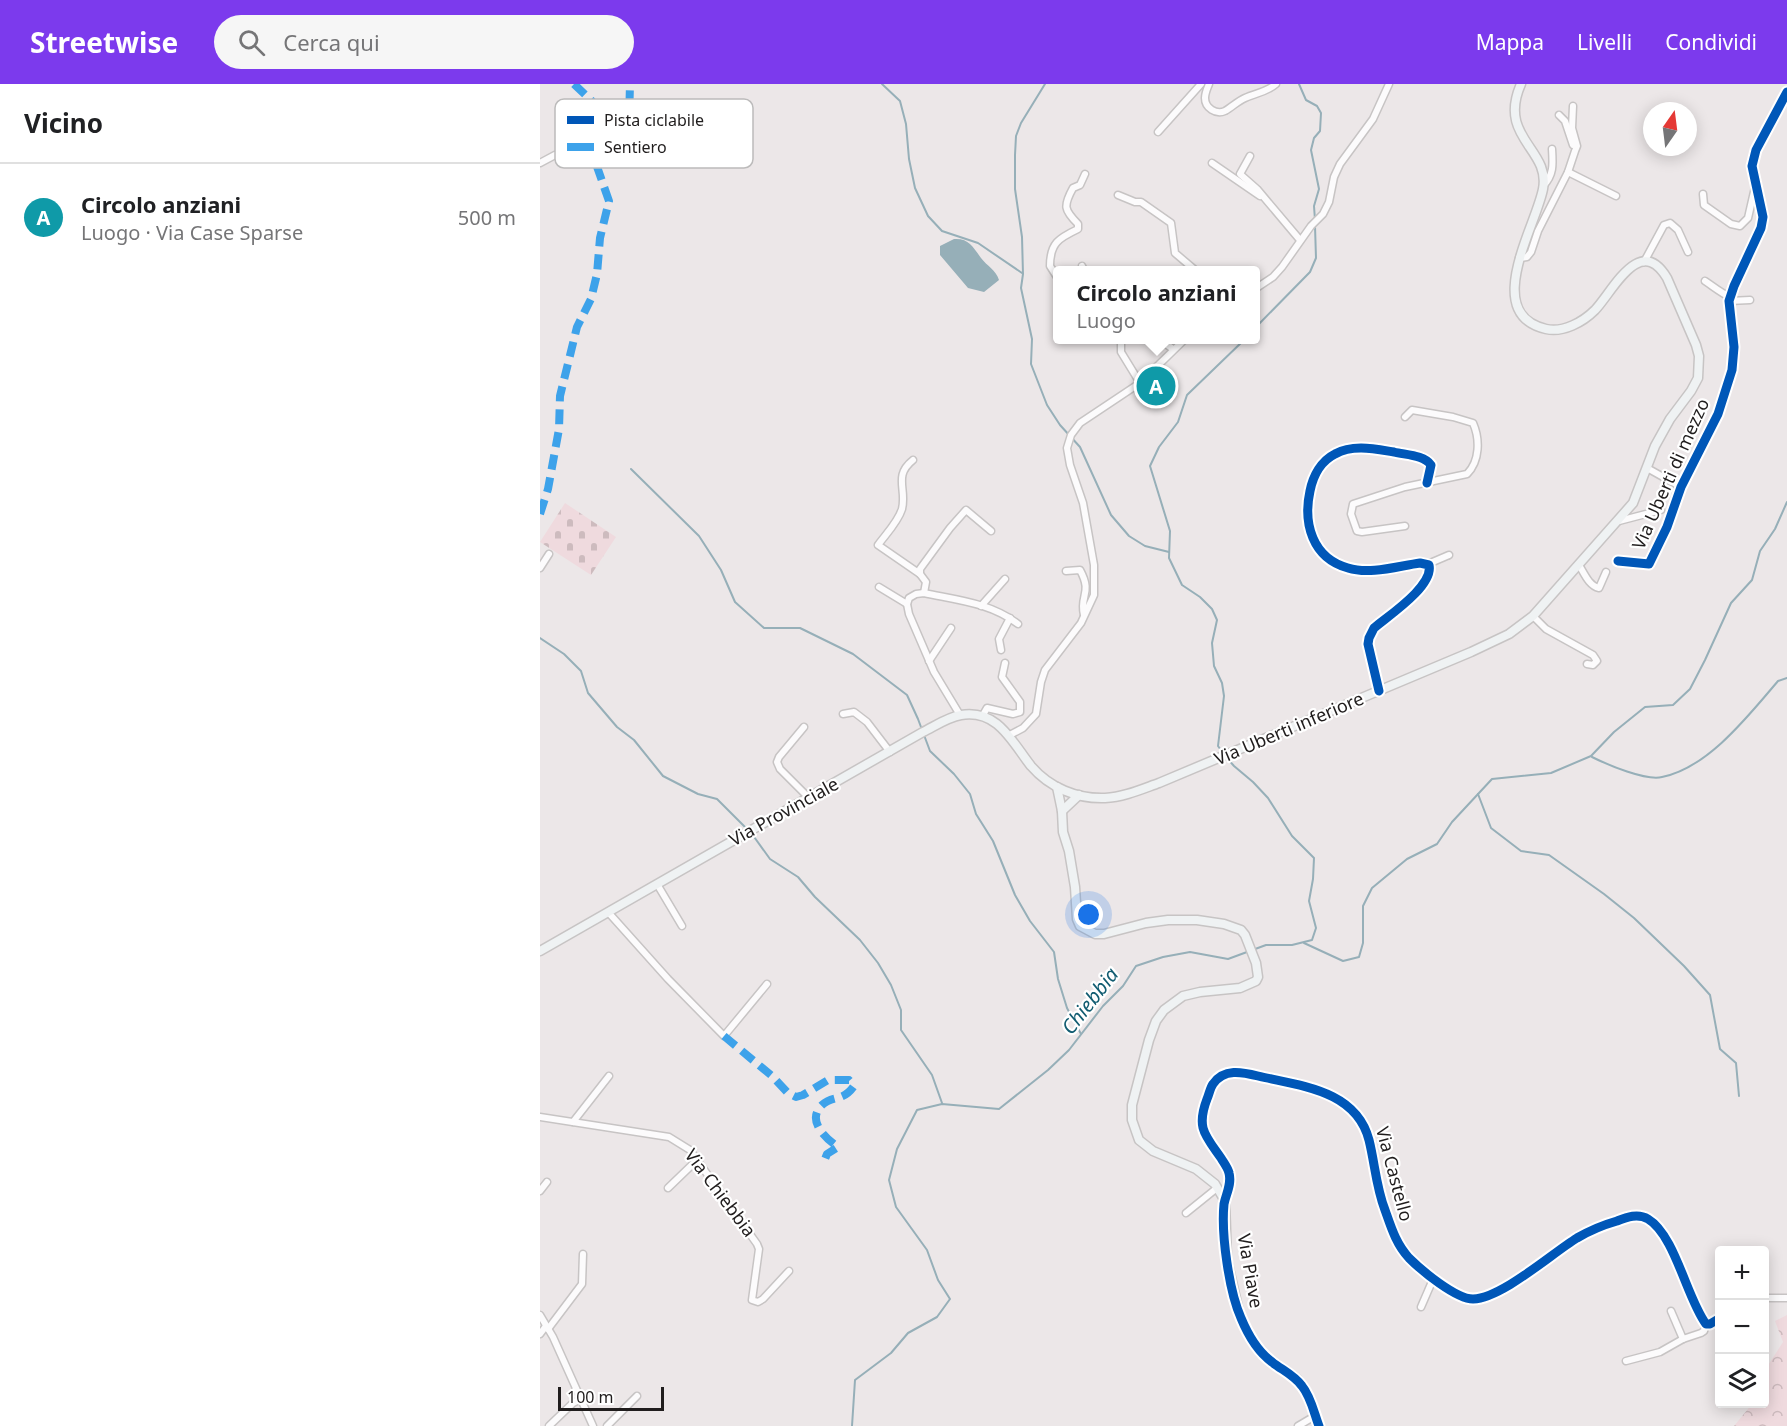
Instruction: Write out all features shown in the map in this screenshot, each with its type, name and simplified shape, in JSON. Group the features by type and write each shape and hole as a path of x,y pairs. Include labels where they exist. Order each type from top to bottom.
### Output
{"main road":[{"path":"1521,84 1514,105 1514,115 1517,127 1541,167 1544,186 1538,209 1519,258 1514,290 1520,312 1531,323 1556,330 1582,321 1596,309 1627,270 1637,263 1644,262"},
{"name":"Via Uberti inferiore","path":"983,716 997,723 1032,767 1057,787 1079,795 1107,798 1159,783 1509,634 1533,616 1633,503 1655,446 1698,378 1696,345 1667,278 1658,266 1644,262"},
{"path":"960,715 983,716"},
{"name":"Via Provinciale","path":"540,951 923,732 960,715"},
{"path":"1057,787 1063,832 1076,887 1077,919 1084,930 1104,934 1146,923 1197,920 1224,924 1240,930 1245,934 1249,943 1255,959 1258,977 1256,981 1240,988 1183,996 1164,1010 1156,1021 1132,1105 1132,1120 1139,1140 1153,1151 1196,1169 1209,1178 1225,1201"},
{"path":"1062,811 1079,795"},
{"name":"Via Piave","path":"1225,1201 1227,1260 1240,1316 1261,1353 1297,1379 1305,1389 1319,1426"}],"street":[{"path":"1158,132 1201,84"},
{"path":"1209,84 1204,95 1205,103 1212,110 1220,112 1276,84"},
{"path":"1260,285 1278,272 1329,202 1334,177 1340,164 1373,119 1389,84"},
{"name":"Via Uberti di mezzo","path":"1618,561 1649,564 1667,527 1681,486 1718,414 1732,370 1734,347 1730,299 1761,228 1762,207 1752,166 1756,150 1787,92"},
{"path":"1519,258 1531,252 1538,231 1568,172 1577,146 1572,128 1573,106"},
{"path":"1559,115 1565,121 1575,151"},
{"path":"1544,186 1553,169 1552,149"},
{"path":"540,163 555,156"},
{"path":"1250,156 1240,174 1257,189 1300,240"},
{"path":"1212,164 1265,200"},
{"path":"1568,172 1616,196"},
{"path":"1053,271 1050,266 1051,253 1056,241 1078,228 1078,224 1067,213 1066,206 1072,188 1080,184 1085,174"},
{"path":"1703,194 1704,205 1731,224 1740,226 1748,218 1757,182"},
{"path":"1118,195 1134,202 1141,202 1171,223 1175,253 1190,266"},
{"path":"1644,262 1664,225 1670,223 1678,230 1688,252"},
{"path":"1705,281 1730,299 1750,300"},
{"path":"1121,344 1121,352 1140,383"},
{"path":"1166,344 1173,349"},
{"path":"1008,736 1023,728 1036,714 1045,670 1081,623 1094,595 1094,565 1083,503 1070,465 1068,442 1080,423 1140,383 1178,344"},
{"path":"1405,417 1412,410 1453,417 1473,423 1477,432 1477,458 1473,468 1467,474 1405,487 1353,504 1351,514 1357,531 1405,526"},
{"path":"1427,483 1431,465 1426,459 1376,449 1355,448 1335,454 1321,465 1313,478 1307,514 1309,530 1317,548 1329,558 1346,568 1362,571 1420,563 1428,564 1449,555"},
{"path":"913,460 905,468 901,482 903,501 901,510 878,545 920,574 926,582 924,593"},
{"name":"Via Uberti di mezzo","path":"1647,468 1681,486"},
{"path":"920,574 920,569 936,546 966,510 991,531"},
{"path":"1619,521 1660,510"},
{"path":"540,568 549,554"},
{"path":"1379,691 1368,644 1369,638 1374,628 1423,585 1430,573 1428,564"},
{"path":"1579,565 1595,588 1599,588 1606,572"},
{"path":"1066,571 1080,570 1086,580 1087,589 1082,607 1085,615"},
{"path":"981,606 1005,579"},
{"path":"879,587 907,604 929,661 960,715"},
{"path":"907,604 909,598 924,593 997,610 1018,624"},
{"path":"1533,616 1546,629 1593,655 1597,661 1593,665 1587,664"},
{"path":"1001,650 999,639 1010,618"},
{"path":"929,661 951,628"},
{"path":"983,716 987,708 1013,714 1020,712 1020,702 1002,677 1005,663"},
{"path":"843,714 854,712 867,722 890,752"},
{"path":"804,727 777,762 780,769 809,798"},
{"path":"657,884 682,926"},
{"path":"608,912 668,980 724,1036 767,984"},
{"name":"Via Castello","path":"1225,1201 1230,1184 1229,1171 1201,1127 1202,1113 1213,1084 1224,1074 1239,1071 1333,1096 1349,1106 1362,1121 1369,1141 1379,1196 1396,1240 1409,1258 1453,1292 1472,1299 1489,1296 1505,1288 1578,1238 1605,1224 1639,1215 1651,1220 1665,1238 1706,1324"},
{"path":"573,1122 609,1076"},
{"name":"Via Chiebbia","path":"540,1118 669,1137 690,1150 758,1244 752,1300 758,1302 763,1299 789,1271"},
{"path":"668,1188 697,1160"},
{"path":"540,1191 547,1182"},
{"path":"1186,1213 1217,1188"},
{"path":"540,1334 582,1284 583,1254"},
{"path":"1420,1307 1434,1277"},
{"path":"1769,1298 1787,1298"},
{"path":"1671,1311 1683,1339"},
{"path":"540,1315 593,1426"},
{"path":"1626,1361 1660,1352 1683,1339 1701,1334 1706,1324 1715,1321"},
{"path":"607,1426 637,1396"},
{"path":"549,1426 573,1403 581,1399"},
{"path":"1298,1426 1315,1416"}],"green space":[{"path":"565,503 616,537 591,575 540,542"},
{"path":"1787,1315 1787,1426 1734,1426 1749,1408 1769,1408 1769,1364 1783,1342 1775,1321"}],"water":[{"path":"954,239 970,244 998,277 999,280 984,292 968,288 940,255 940,246"}],"waterway":[{"path":"882,84 900,101 906,124 909,159 915,188 928,216 942,231 978,243 1022,273"},
{"path":"1045,84 1021,123 1016,136 1015,155 1015,189 1022,237 1021,288 1032,339 1031,364 1047,405 1060,425 1080,447 1111,515 1129,536 1145,546 1169,552"},
{"name":"Chiebbia","path":"1299,84 1306,100 1317,106 1321,113 1320,131 1314,138 1311,150 1319,189 1314,206 1315,220"},
{"name":"Chiebbia","path":"1260,323 1310,272 1316,258 1315,226"},
{"name":"Chiebbia","path":"1223,753 1218,746 1224,696 1222,683 1214,666 1212,643 1217,620 1212,609 1200,597 1182,585 1169,558 1170,531 1150,466 1159,447 1178,422 1187,395 1240,344"},
{"path":"631,469 699,536 721,570 735,602 764,628 800,628 853,654 907,695 930,751 954,774 970,794 976,814 993,841 1015,895 1030,921 1054,952 1058,979 1067,1008 1081,1034"},
{"path":"1304,943 1343,961 1359,957 1363,943 1363,906 1372,888 1407,859 1437,844 1452,822 1492,779 1551,773 1591,756 1614,732 1645,707 1673,705 1690,689 1731,603 1752,580 1760,551 1775,529 1787,502"},
{"path":"540,638 564,654 581,671 588,693 617,727 634,740 663,776 698,794 717,799 748,830"},
{"path":"1592,757 1647,777 1662,777 1679,772 1711,752 1741,724 1778,681 1787,678"},
{"name":"Chiebbia","path":"852,1426 855,1380 891,1353 908,1333 937,1317 950,1299 938,1280 927,1250 896,1207 889,1180 897,1149 917,1110 942,1104 999,1109 1069,1050 1103,1006 1123,986 1136,966 1163,957 1190,952 1228,959 1266,945 1292,945 1312,940 1316,928 1309,901 1314,858 1292,836 1268,798 1227,758"},
{"path":"1478,794 1491,828 1521,851 1549,855 1604,894 1634,918 1684,966 1710,995 1720,1049 1736,1063 1739,1096"},
{"path":"752,834 770,859 798,877 815,897 860,940 878,963 891,985 901,1010 901,1030 932,1075 942,1103"}],"marked path":[{"path":"574,84 590,99"},
{"path":"630,84 630,99"},
{"path":"540,514 548,489 559,429 560,396 577,327 591,299 597,274 600,238 609,201 597,168"},
{"path":"724,1036 772,1076 788,1093 796,1097 828,1080 849,1080 854,1086 846,1094 826,1102 818,1111 816,1117 819,1128 838,1147 827,1154 821,1163"}],"cycle path":[{"path":"1618,561 1649,564 1667,527 1681,487 1718,414 1732,370 1734,347 1729,301 1761,228 1763,217 1752,166 1756,150 1787,92"},
{"path":"1379,691 1368,644 1369,638 1374,628 1417,591 1429,573 1429,565 1420,563 1365,571 1336,563 1318,548 1309,527 1310,491 1313,480 1326,461 1342,451 1357,448 1387,451 1424,459 1431,465 1427,483"},
{"path":"1319,1426 1310,1400 1299,1382 1267,1358 1254,1342 1241,1318 1233,1293 1227,1262 1223,1216 1230,1177 1202,1124 1204,1109 1212,1086 1217,1079 1228,1073 1246,1073 1309,1087 1340,1100 1352,1110 1362,1123 1369,1140 1382,1201 1401,1247 1422,1270 1458,1294 1473,1299 1485,1297 1512,1283 1582,1235 1625,1218 1640,1216 1648,1219 1666,1239 1706,1324 1715,1321"}],"place":[{"name":"Circolo anziani","path":"1156,386"}]}
